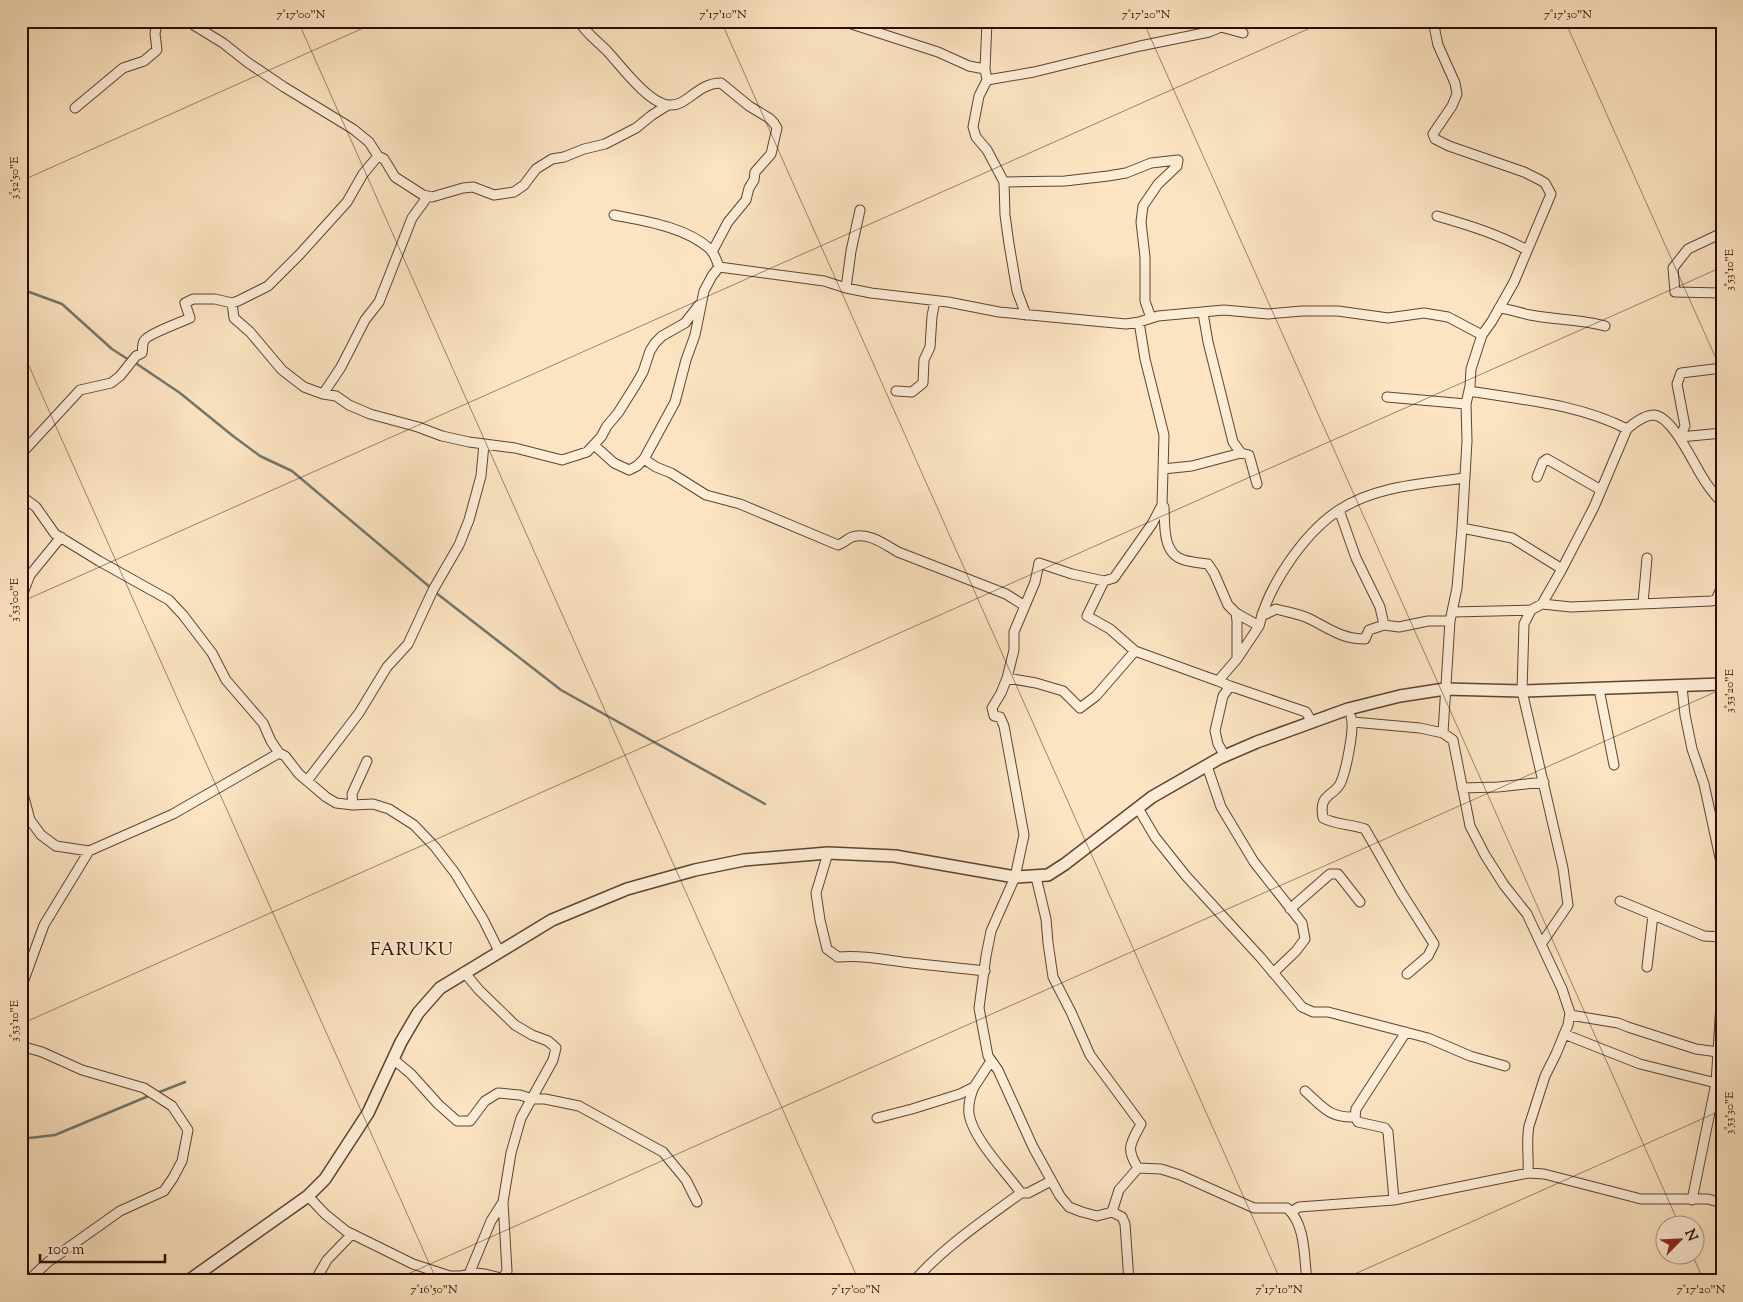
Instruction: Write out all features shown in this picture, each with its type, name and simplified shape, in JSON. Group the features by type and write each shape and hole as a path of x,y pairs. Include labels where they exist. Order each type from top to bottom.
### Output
{"street":[{"path":"74,108 124,68 144,61 157,50 155,34 157,22 161,21"},
{"path":"187,21 223,42 247,62 284,87 353,129 369,142 378,156 384,159 395,177 423,195 432,197 473,187 494,195 514,192 524,185 536,170 552,159 605,144 636,128 668,105 689,98 704,86 721,84 749,106 769,118 777,128 771,154 755,172 746,200 728,222 712,252"},
{"path":"580,21 586,33 608,52 624,72 654,99 668,105"},
{"path":"842,21 938,52 970,66 986,69"},
{"path":"987,21 987,80 979,96 973,127 976,137 987,150 1004,182 1005,215 1009,244 1017,291 1026,315"},
{"path":"1433,21 1438,45 1455,83 1457,94 1452,106 1433,134 1435,140 1524,172 1545,183 1551,194 1514,282 1482,335 1471,369 1466,404 1467,441 1462,528 1445,689 1443,733"},
{"path":"987,80 1034,72 1140,46 1209,32 1221,27 1243,33"},
{"path":"21,454 80,390 110,383 120,376 136,356 142,353 144,340 150,335 190,318 185,303 193,299 214,299 232,303 268,286 347,202 363,174 378,156"},
{"path":"1004,182 1065,181 1108,176 1126,173 1151,163 1178,160 1177,166 1158,184 1143,206 1141,222 1146,257 1145,301 1151,318"},
{"path":"323,394 341,368 365,320 379,302 412,218 428,196"},
{"path":"846,288 851,251 860,210"},
{"path":"614,215 683,232 712,252 719,267"},
{"path":"1437,216 1486,231 1509,240 1527,250"},
{"path":"1722,233 1688,249 1673,268 1675,292 1722,293"},
{"path":"719,267 824,281 871,293 1026,315 1126,324 1158,316 1224,310 1268,314 1323,310 1388,318 1424,313 1448,317 1482,335"},
{"path":"594,445 614,463 629,470 637,466 644,459 675,402 695,335 704,291 719,267"},
{"path":"232,303 234,318 250,332 282,370 304,387 323,394 336,396 349,405 370,414 418,427 442,436 469,442 516,448 562,460 587,452 594,445 636,386 655,343 662,336 685,323 702,300"},
{"path":"896,391 912,392 923,383 924,360 930,346 935,301"},
{"path":"1499,308 1515,310 1530,315 1576,320 1605,326"},
{"path":"1203,312 1208,342 1233,442 1241,453"},
{"path":"1129,1281 1125,1224 1122,1217 1112,1212 1097,1216 1069,1207 1060,1196 1033,1147 998,1070 991,1061 979,1008 991,932 1015,877 1024,835 1004,726 1000,717 994,716 992,705 999,697 1007,678 1014,650 1014,632 1035,582 1039,563 1072,574 1104,581 1114,578 1152,524 1162,505 1164,435 1145,359 1139,322"},
{"path":"1680,437 1685,426 1677,384 1681,373 1722,368"},
{"path":"1469,391 1582,410 1610,420 1627,429"},
{"path":"1387,397 1466,404"},
{"path":"1262,614 1276,609 1309,618 1334,633 1353,639 1365,638 1369,630 1384,625 1399,627 1452,616 1531,610 1542,604 1562,569 1601,490 1627,429 1636,421 1652,415 1660,417 1673,428 1704,481 1722,503"},
{"path":"1680,437 1722,432"},
{"path":"307,781 359,713 387,667 408,644 433,590 459,545 469,520 481,476 484,444"},
{"path":"1164,469 1192,466 1241,453 1248,455 1257,484"},
{"path":"644,459 656,467 671,472 706,494 740,504 838,545 844,543 850,537 865,535 882,542 898,552 1006,594 1025,606"},
{"path":"1537,477 1543,462 1547,459 1601,490"},
{"path":"1218,682 1237,659 1259,626 1270,593 1286,567 1315,530 1339,510 1354,500 1404,486 1464,478"},
{"path":"21,496 36,506 55,534 168,600 212,653 226,680 263,723 279,753 285,756 299,774 326,797 336,803 353,805 373,804 389,809 414,826 435,847 455,874 500,951"},
{"path":"1162,505 1164,507 1167,545 1173,554 1182,559 1208,564 1214,572 1228,605 1236,613 1259,626"},
{"path":"1339,510 1356,558 1380,607 1384,625"},
{"path":"1462,528 1512,538 1562,569"},
{"path":"21,598 30,575 61,537"},
{"path":"1643,603 1648,558"},
{"path":"1104,581 1087,616 1110,629 1135,651 1306,712 1312,722"},
{"path":"1542,604 1571,607 1643,603 1665,604 1716,600 1722,586"},
{"path":"1531,610 1524,624 1522,691 1564,868 1568,905 1542,943"},
{"path":"1236,613 1237,659"},
{"path":"1007,678 1036,683 1063,691 1080,708 1096,696 1135,651"},
{"path":"188,1281 308,1196 325,1178 368,1113 401,1042 418,1013 440,988 552,920 627,889 695,870 744,860 828,853 895,856 1015,877 1048,875 1066,864 1152,797 1225,756 1257,742 1348,709 1400,696 1445,689 1522,691 1682,687 1722,684"},
{"path":"1225,756 1218,744 1215,731 1223,696 1230,686"},
{"path":"1682,687 1686,723 1704,784 1722,867"},
{"path":"1598,689 1614,765"},
{"path":"1348,709 1353,722 1352,736 1340,784 1327,796 1321,808 1323,818 1332,823 1350,824 1364,829 1400,892 1434,944 1428,956 1407,974"},
{"path":"1353,722 1420,728 1443,733 1453,740 1470,826 1504,885 1527,914 1562,989 1570,1015 1564,1034 1544,1076 1529,1126 1527,1134 1528,1173"},
{"path":"21,786 30,820 41,835 56,846 89,851 173,814 279,753"},
{"path":"353,805 352,794 367,761"},
{"path":"1207,766 1221,806 1254,862 1302,923 1305,939 1296,951 1273,972"},
{"path":"1462,788 1498,788 1544,782"},
{"path":"1138,808 1156,837 1186,876 1262,958 1302,1007 1313,1012 1328,1012 1428,1038 1470,1056 1505,1066"},
{"path":"21,988 44,925 89,851"},
{"path":"828,853 816,893 827,949 838,957 880,957 984,971"},
{"path":"1290,909 1330,874 1338,874 1360,902"},
{"path":"1036,876 1046,919 1053,977 1090,1055 1141,1124 1131,1141 1130,1149 1138,1168"},
{"path":"1620,901 1704,936 1722,937"},
{"path":"1647,967 1653,915"},
{"path":"308,1196 325,1214 352,1234 413,1264 450,1276 485,1274 508,1280 503,1202 511,1153 521,1118 553,1060 556,1048 548,1041 532,1035 515,1025 479,990 464,972"},
{"path":"1692,1200 1716,1083 1722,987"},
{"path":"1570,1015 1618,1023 1628,1028 1696,1049 1718,1052"},
{"path":"1354,1117 1356,1109 1406,1032"},
{"path":"1564,1034 1640,1064 1716,1083"},
{"path":"21,1046 42,1052 82,1070 144,1088 172,1106 188,1130 182,1161 164,1191 120,1211 48,1262 33,1276 34,1281"},
{"path":"393,1059 411,1074 438,1104 457,1120 470,1121 485,1101 498,1093 520,1095 532,1099 545,1099 579,1106 662,1152 686,1180 697,1202"},
{"path":"991,1061 969,1098 969,1115 980,1138 1021,1193"},
{"path":"877,1118 960,1094 974,1087"},
{"path":"1305,1091 1331,1113 1342,1118 1354,1117"},
{"path":"1354,1117 1358,1122 1385,1128 1388,1132 1394,1200"},
{"path":"1112,1212 1119,1190 1138,1168"},
{"path":"1138,1168 1161,1169 1180,1175 1254,1208 1287,1208 1301,1230 1307,1281"},
{"path":"1291,1212 1299,1207 1394,1200 1528,1173 1544,1174 1642,1199 1708,1199 1722,1203"},
{"path":"914,1281 946,1250 1021,1193 1028,1193 1052,1181"},
{"path":"469,1274 491,1221 503,1202"},
{"path":"315,1281 327,1260 352,1234"}],"waterway":[{"path":"21,289 62,304 112,349 129,360"},
{"path":"134,362 180,393 260,456 292,471 431,588"},
{"path":"435,592 561,690 765,804"},
{"path":"157,1093 185,1082"},
{"path":"21,1139 55,1135 151,1095"}],"district":[{"name":"FARUKU","path":"412,951"}]}
